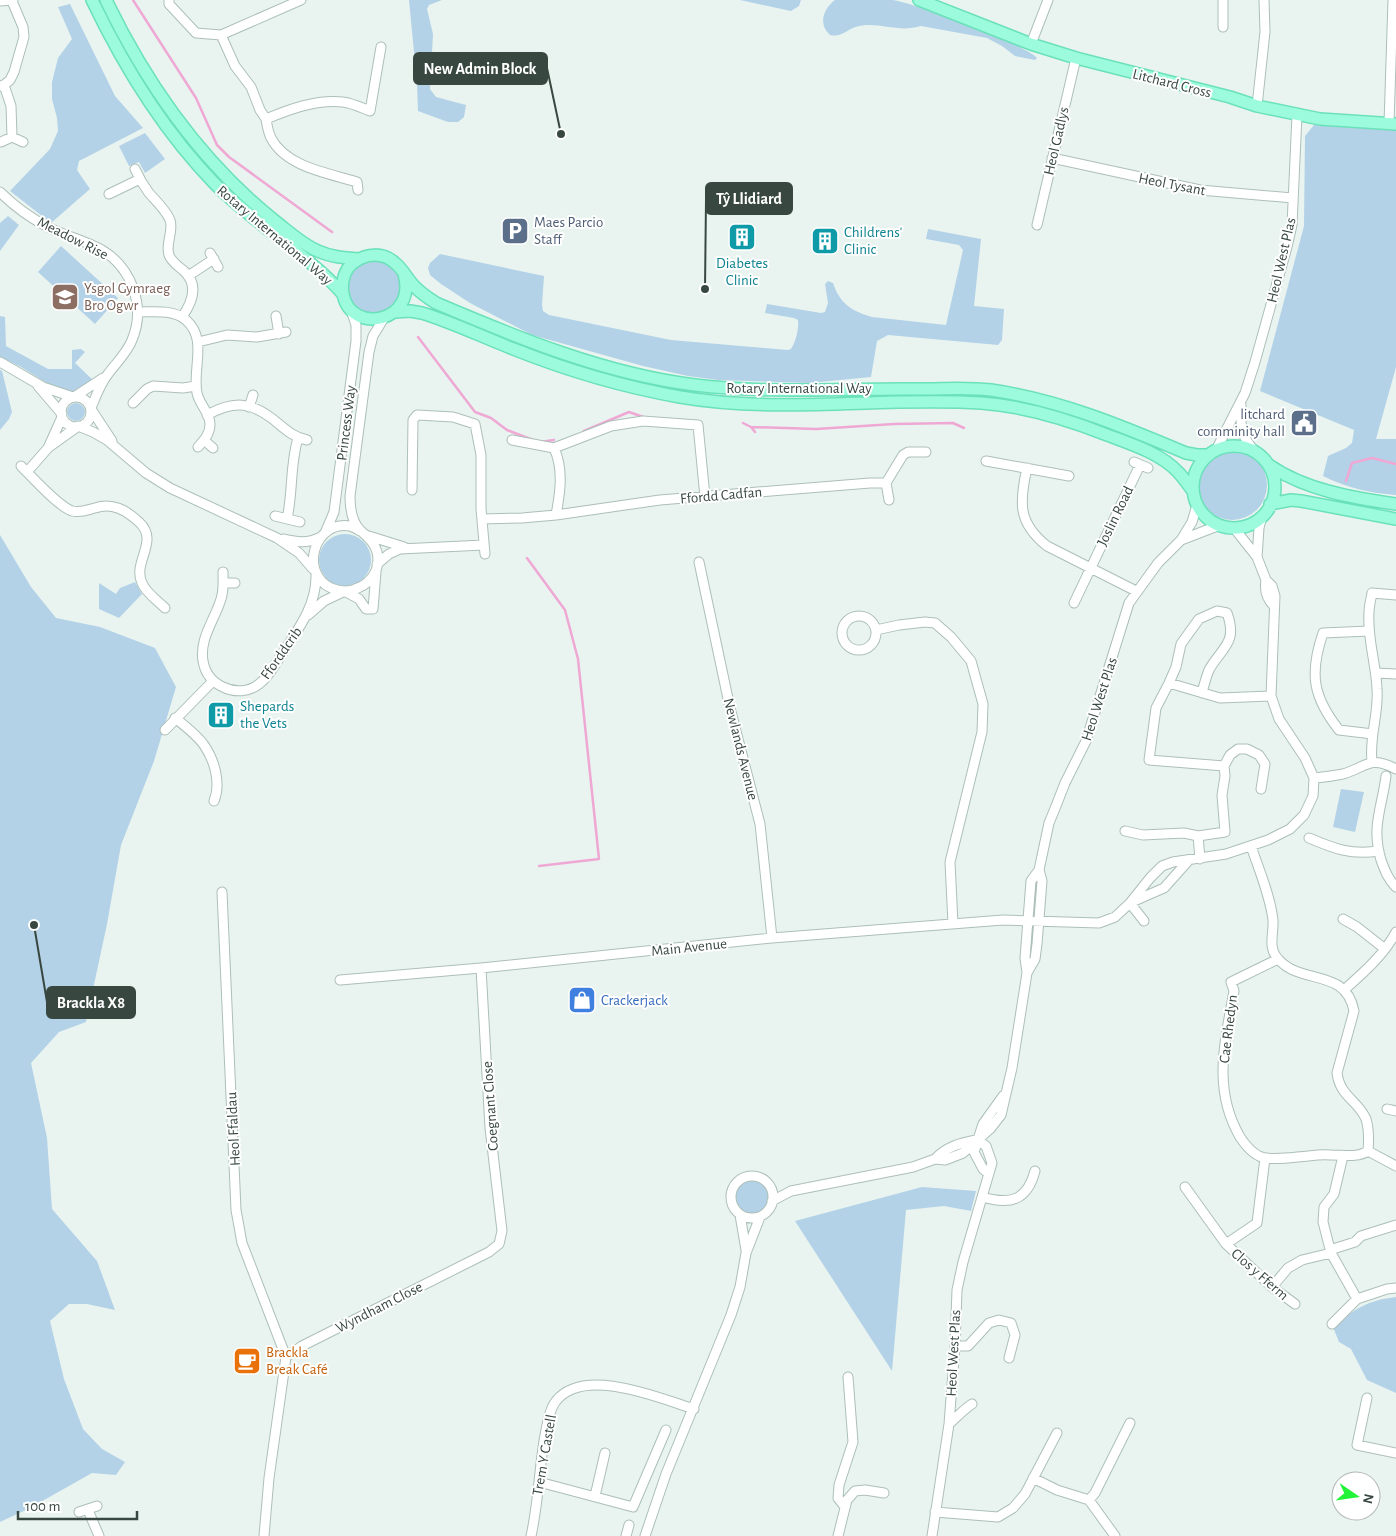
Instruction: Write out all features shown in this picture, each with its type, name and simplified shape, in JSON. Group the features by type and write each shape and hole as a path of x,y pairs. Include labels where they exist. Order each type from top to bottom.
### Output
{"main road":[{"name":"Rotary International Way","path":"92,0 134,78 183,148 217,186 256,222 326,277 343,294"},
{"name":"Rotary International Way","path":"106,0 126,43 165,104 204,153 233,184 264,213 316,251 343,258 359,259"},
{"name":"Litchard Cross","path":"919,0 1031,44 1076,58 1230,97 1257,106 1326,119 1393,124"},
{"path":"370,255 387,257 395,262 404,274 406,290 401,306 384,318 366,318 358,315 350,309 343,294 342,284 350,265 370,255"},
{"name":"Rotary International Way","path":"404,274 421,293 445,306 518,336 580,358 645,376 693,385 751,390 855,388 989,390 1066,406 1102,418 1186,453 1197,456 1212,453"},
{"name":"Rotary International Way","path":"395,312 410,311 422,313 515,350 585,375 683,398 763,405 867,402 982,404 1030,411 1081,425 1138,447 1172,467 1193,491"},
{"path":"1267,464 1274,479 1270,504 1262,516 1249,525 1234,528 1220,526 1207,518 1197,506 1193,491 1196,471 1212,453 1229,446 1242,447 1255,452 1267,464 1292,479 1348,496 1396,504"},
{"path":"1270,504 1291,500 1396,519"}],"street":[{"path":"169,0 168,4 196,32 221,36 301,0"},
{"path":"1031,44 1048,0"},
{"path":"1223,0 1223,28"},
{"path":"1257,106 1265,32 1264,0"},
{"path":"1393,0 1393,124"},
{"path":"0,2 13,1 24,27 24,37 14,72 10,80 2,85 11,106 12,137"},
{"path":"221,36 235,66 251,87 260,110 266,119 271,138 283,155 311,168 357,182 358,190"},
{"path":"266,119 301,106 324,102 344,102 370,111 381,47"},
{"name":"Heol Gadlys","path":"1037,225 1076,58"},
{"name":"Heol West Plas","path":"1212,453 1242,402 1287,247 1292,225 1297,115"},
{"path":"1,142 12,137 23,142"},
{"name":"Heol Tysant","path":"1052,158 1200,190 1293,198"},
{"path":"135,170 169,217 171,226 168,252 174,264 188,276 192,286 191,303 182,317"},
{"path":"109,194 140,179"},
{"name":"Meadow Rise","path":"0,192 14,205 38,221 55,231 90,244 115,260 132,284 138,312 133,339 107,375 91,408"},
{"path":"188,276 214,260"},
{"name":"Princess Way","path":"315,572 314,551 317,542 331,520 336,501 356,332 350,309"},
{"path":"138,312 167,312 182,317 192,328 198,342 199,354 196,386 199,399 208,414 210,427 201,444 213,448"},
{"path":"198,342 227,335 257,338 282,333 276,316"},
{"name":"Princess Way","path":"346,592 359,599 366,609 373,609 377,549 364,533 352,513 350,496 369,352 373,336 384,318"},
{"path":"0,362 53,391 86,400 115,446"},
{"name":"Meadow Rise","path":"74,397 107,375"},
{"path":"34,382 68,424 93,432 115,446 131,461 170,488 278,538 299,553 327,586 336,590 346,592 356,590 365,585 372,578 377,567 389,554 408,547"},
{"path":"146,405 136,401 147,389 153,386 183,388 196,386"},
{"path":"249,407 253,395"},
{"path":"48,448 62,416 63,405 74,397"},
{"name":"Heol West Plas","path":"1242,402 1242,434 1255,452"},
{"path":"208,414 225,406 237,404 249,407 264,413 289,433 307,440"},
{"path":"91,408 91,414 87,422 78,426 48,448 24,469 60,504 69,510 83,512 103,506 112,506 119,508 139,522 146,532 148,543 139,568 139,576 145,589 164,602"},
{"path":"278,538 302,542 311,541 340,526 349,526 380,541 408,547 484,550 481,455 475,424 453,417 417,415 413,420 412,490"},
{"path":"512,440 554,448 611,426 643,421 698,425 704,496"},
{"path":"287,519 291,496 293,458 298,438"},
{"path":"554,448 558,458 561,487 556,515"},
{"path":"889,500 886,483 904,455 908,452 926,452"},
{"path":"986,461 1069,476"},
{"name":"Joslin Road","path":"1074,603 1141,465"},
{"path":"1027,468 1022,492 1022,504 1028,525 1036,537 1048,546 1136,592"},
{"name":"Ffordd Cadfan","path":"482,518 522,518 660,500 886,483"},
{"name":"Heol West Plas","path":"932,1536 949,1424 957,1290 988,1173 974,1152 977,1140 990,1129 1001,1115 1012,1068 1027,973 1024,958 1031,881 1039,870 1049,823 1065,783 1086,741 1128,603 1158,563 1181,540 1192,522 1197,506"},
{"path":"275,516 300,522"},
{"path":"1257,557 1259,528 1262,516"},
{"name":"Heol West Plas","path":"1181,540 1220,526"},
{"path":"1130,903 1162,866 1173,862 1226,854 1268,840 1290,829 1304,815 1313,796 1314,778 1305,758 1279,719 1271,696 1274,606 1268,600 1264,588 1266,580 1257,557 1234,528"},
{"name":"Newlands Avenue","path":"699,562 730,708 760,824 772,938"},
{"path":"165,730 213,681 204,665 204,640 221,598 223,572"},
{"name":"Fforddcrib","path":"213,681 224,688 236,691 250,689 260,684 269,674 305,618 313,598 315,572"},
{"path":"223,583 235,583"},
{"name":"Fforddcrib","path":"305,618 324,601 346,592"},
{"path":"1372,762 1370,747 1377,707 1376,673 1369,612 1372,593 1396,595"},
{"path":"1202,692 1209,670 1228,645 1232,627 1226,613 1217,611 1199,619 1181,644 1176,667 1156,708 1149,760 1224,766"},
{"path":"855,616 867,617 872,620 876,630 875,641 871,646 861,650 849,647 845,643 842,634 845,622 855,616"},
{"path":"876,630 899,625 925,622 936,623 951,637 971,662 983,704 982,732 950,862 953,924"},
{"path":"1370,631 1323,633 1318,647 1315,683 1318,698 1339,730 1372,734"},
{"path":"1376,673 1396,674"},
{"path":"1169,683 1220,698 1271,696"},
{"path":"176,718 204,746 214,768 218,786 214,801"},
{"path":"1126,831 1143,835 1184,833 1198,836 1225,832 1222,795 1225,776 1224,766 1230,755 1238,749 1247,749 1259,755 1265,764 1261,790"},
{"path":"1314,778 1344,774 1372,762 1385,763 1396,768"},
{"path":"1386,776 1384,797 1377,820 1376,832 1379,851 1386,873 1396,887"},
{"path":"1198,836 1200,859"},
{"path":"1309,838 1344,851 1366,853 1379,851"},
{"path":"1251,846 1271,908 1273,923 1272,949 1278,959 1289,969 1335,982 1348,993 1352,1002 1354,1011 1337,1073 1341,1088 1363,1113 1366,1120 1368,1151"},
{"path":"1130,903 1164,888 1189,860"},
{"name":"Heol West Plas","path":"1027,973 1035,960 1042,881 1039,870"},
{"name":"Heol Ffaldau","path":"222,892 236,1200 239,1227 242,1243 286,1357"},
{"path":"1130,903 1144,920"},
{"name":"Main Avenue","path":"340,980 481,968 772,938 1003,920 1099,923 1115,916 1130,903"},
{"path":"1343,919 1357,927 1385,949"},
{"path":"1344,990 1385,949 1396,932"},
{"name":"Cae Rhedyn","path":"1266,1158 1255,1154 1244,1143 1236,1129 1227,1106 1222,1058 1234,992 1231,982 1278,959"},
{"name":"Coegnant Close","path":"481,968 490,1128 502,1231 499,1244"},
{"path":"772,1201 791,1191 913,1167 935,1159 942,1152 959,1143 977,1140"},
{"path":"1266,1158 1329,1154 1357,1156 1368,1151"},
{"path":"1368,1151 1396,1166"},
{"path":"1343,1156 1334,1194 1324,1207 1323,1222 1331,1251 1357,1299"},
{"name":"Clos y Fferm","path":"1226,1244 1257,1223 1266,1158"},
{"path":"982,1197 1005,1202 1018,1198 1032,1184 1035,1171"},
{"path":"645,1536 666,1474 732,1315 740,1287 746,1253 760,1217 770,1208 772,1201 773,1194 769,1185 761,1178 754,1176 741,1179 735,1184 730,1196 734,1210 740,1215 753,1218 760,1217"},
{"path":"769,1185 791,1191"},
{"name":"Clos y Fferm","path":"1185,1188 1226,1244 1272,1287 1295,1304"},
{"path":"740,1215 746,1253"},
{"path":"1272,1287 1288,1268 1302,1260 1355,1242 1361,1236 1396,1225"},
{"name":"Wyndham Close","path":"286,1357 302,1346 489,1252 499,1244"},
{"path":"1332,1324 1357,1299 1396,1288"},
{"path":"955,1346 968,1346 989,1323 999,1320 1011,1324 1015,1335 1009,1358"},
{"path":"264,1536 269,1478 286,1357"},
{"path":"845,1507 838,1498 839,1485 853,1442 848,1377"},
{"name":"Trem Y Castell","path":"531,1536 548,1422 555,1401 571,1388 597,1385 622,1387 694,1409"},
{"path":"1367,1398 1357,1445 1396,1453"},
{"path":"949,1424 960,1412 972,1404"},
{"path":"1089,1500 1095,1493 1131,1423"},
{"path":"539,1482 633,1507 666,1430"},
{"path":"935,1512 998,1517 1014,1508 1025,1494 1056,1433"},
{"path":"594,1496 605,1453"},
{"path":"1033,1478 1057,1490 1089,1500 1115,1536"},
{"path":"838,1536 847,1500 854,1491 865,1490 884,1493"},
{"path":"79,1512 93,1508 99,1536"},
{"path":"626,1536 629,1525"}],"shaded area":[{"path":"409,0 442,0 429,5 427,9 433,34 430,89 436,97 466,105 464,117 458,122 448,122 418,111"},
{"path":"740,0 801,0 799,6 791,11"},
{"path":"835,0 892,0 904,2 991,34 1012,43 1037,58 1035,60 1015,56 987,38 921,26 897,28 867,25 855,27 842,34 830,35 826,31 823,21 827,8"},
{"path":"70,4 115,96 143,128 79,161 77,170 90,189 51,223 10,191 50,149 58,131 52,99 52,82 58,58 72,39 58,7"},
{"path":"1396,124 1396,367 1376,439 1396,439 1396,495 1359,489 1323,476 1328,456 1346,448 1352,443 1354,430 1260,391 1304,226 1305,136 1314,125"},
{"path":"145,133 165,159 145,173 139,162 129,166 119,146"},
{"path":"8,216 19,225 0,251 0,223"},
{"path":"928,229 981,239 974,306 1004,309 1002,340 998,345 888,335 877,341 871,377 809,383 718,380 688,376 643,366 532,335 470,303 430,275 428,268 430,263 440,254 544,276 542,305 543,311 549,315 671,340 788,350 791,349 796,339 798,320 765,313 767,304 821,313 825,312 828,303 825,284 828,281 833,283 839,296 848,306 865,315 946,325 963,250 959,245 926,239"},
{"path":"61,246 118,298 95,324 38,272"},
{"path":"375,260 385,262 394,268 400,277 402,287 400,297 394,306 385,312 375,314 365,312 356,306 350,297 348,287 350,277 356,268 365,262"},
{"path":"0,316 5,317 6,346 48,369 72,369 72,350 81,349 85,352 75,363 94,381 76,391 69,392 53,387 21,367 0,357"},
{"path":"0,370 2,371 12,412 0,430"},
{"path":"72,403 80,403 85,408 83,419 72,421 67,416 67,408"},
{"path":"1232,450 1245,453 1257,460 1264,472 1267,485 1264,498 1257,510 1245,517 1232,520 1219,517 1207,510 1200,498 1197,485 1200,472 1207,460 1219,453"},
{"path":"340,534 350,534 364,541 371,555 371,565 364,579 350,586 340,586 330,582 323,575 319,565 319,555 323,545 330,538"},
{"path":"0,535 31,587 56,618 100,627 155,648 176,687 154,761 121,845 107,924 86,1022 59,1032 31,1063 47,1138 52,1209 97,1261 115,1310 87,1304 69,1304 50,1321 64,1379 83,1429 102,1449 125,1462 116,1475 92,1473 30,1508 0,1522"},
{"path":"135,582 142,594 119,618 99,609 99,583 116,594 120,588"},
{"path":"1341,789 1364,792 1355,832 1333,827"},
{"path":"753,1180 765,1185 770,1197 765,1209 753,1214 741,1209 736,1197 741,1185"},
{"path":"922,1187 976,1191 971,1211 944,1206 906,1210 892,1371 795,1221"},
{"path":"1396,1297 1396,1393 1367,1380 1351,1349 1339,1342 1333,1327 1362,1306 1377,1300"}],"waterway":[{"path":"133,0 196,98 217,145 229,157 332,232"},
{"path":"418,337 475,412 491,418 507,430 533,440"},
{"path":"584,431 629,412 646,418"},
{"path":"743,423 751,427 755,432"},
{"path":"751,427 816,429 894,424 953,423 964,428"},
{"path":"540,442 554,440"},
{"path":"1346,481 1352,463 1372,458 1396,464"},
{"path":"527,558 565,610 578,659 599,859 539,866"}],"place":[{"name":"New Admin Block","path":"561,134"},
{"name":"Maes Parcio Staff","path":"515,231"},
{"name":"Diabetes Clinic","path":"742,237"},
{"name":"Childrens' Clinic","path":"825,241"},
{"name":"Tŷ Llidiard","path":"705,289"},
{"name":"Ysgol Gymraeg Bro Ogwr","path":"65,297"},
{"name":"litchard comminity hall","path":"1304,423"},
{"name":"Shepards the Vets","path":"221,715"},
{"name":"Brackla X8","path":"34,925"},
{"name":"Crackerjack","path":"582,1000"},
{"name":"Brackla Break Café","path":"247,1361"}]}
